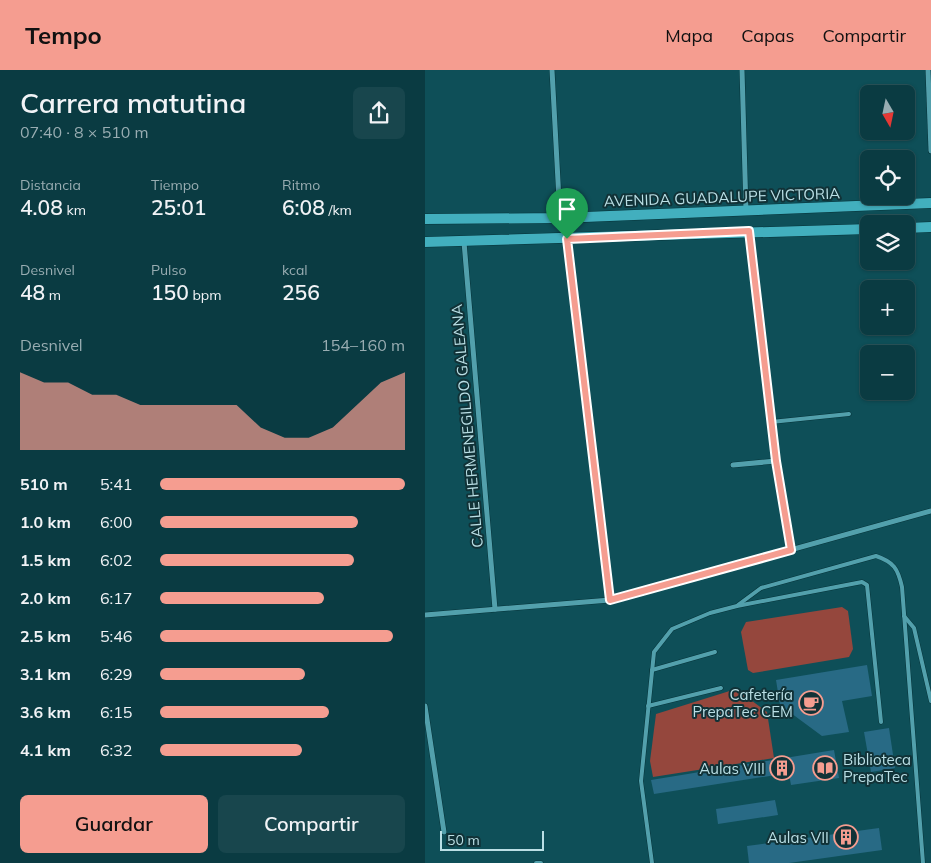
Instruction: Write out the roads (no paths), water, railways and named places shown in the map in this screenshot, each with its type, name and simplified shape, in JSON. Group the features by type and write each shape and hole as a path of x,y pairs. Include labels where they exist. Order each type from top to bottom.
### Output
{"main road":[{"name":"AVENIDA GUADALUPE VICTORIA","path":"425,220 560,218 931,203"},
{"path":"915,228 931,227"},
{"path":"425,242 860,228"}],"street":[{"path":"553,70 560,218"},
{"path":"742,70 746,211"},
{"path":"928,70 931,151"},
{"path":"749,231 776,461 791,550"},
{"path":"567,239 610,600"},
{"name":"CALLE HERMENEGILDO GALEANA","path":"464,242 495,609"},
{"path":"733,465 776,461"},
{"path":"425,616 610,600 931,511"},
{"path":"425,706 444,832"}],"lane":[{"path":"771,422 849,414"},
{"path":"737,606 761,588 877,556 890,560 898,568 905,616 923,863"},
{"path":"652,863 641,781 654,652 671,629 737,606 861,582 867,585 881,722"},
{"path":"905,616 914,628 931,701"},
{"path":"652,670 715,652"},
{"path":"648,706 721,688"},
{"path":"536,863 541,863"}],"place":[{"name":"Cafetería PrepaTec CEM","path":"811,703"},
{"name":"Aulas VIII","path":"782,768"},
{"name":"Biblioteca PrepaTec","path":"825,768"},
{"name":"Aulas VII","path":"846,837"}]}
